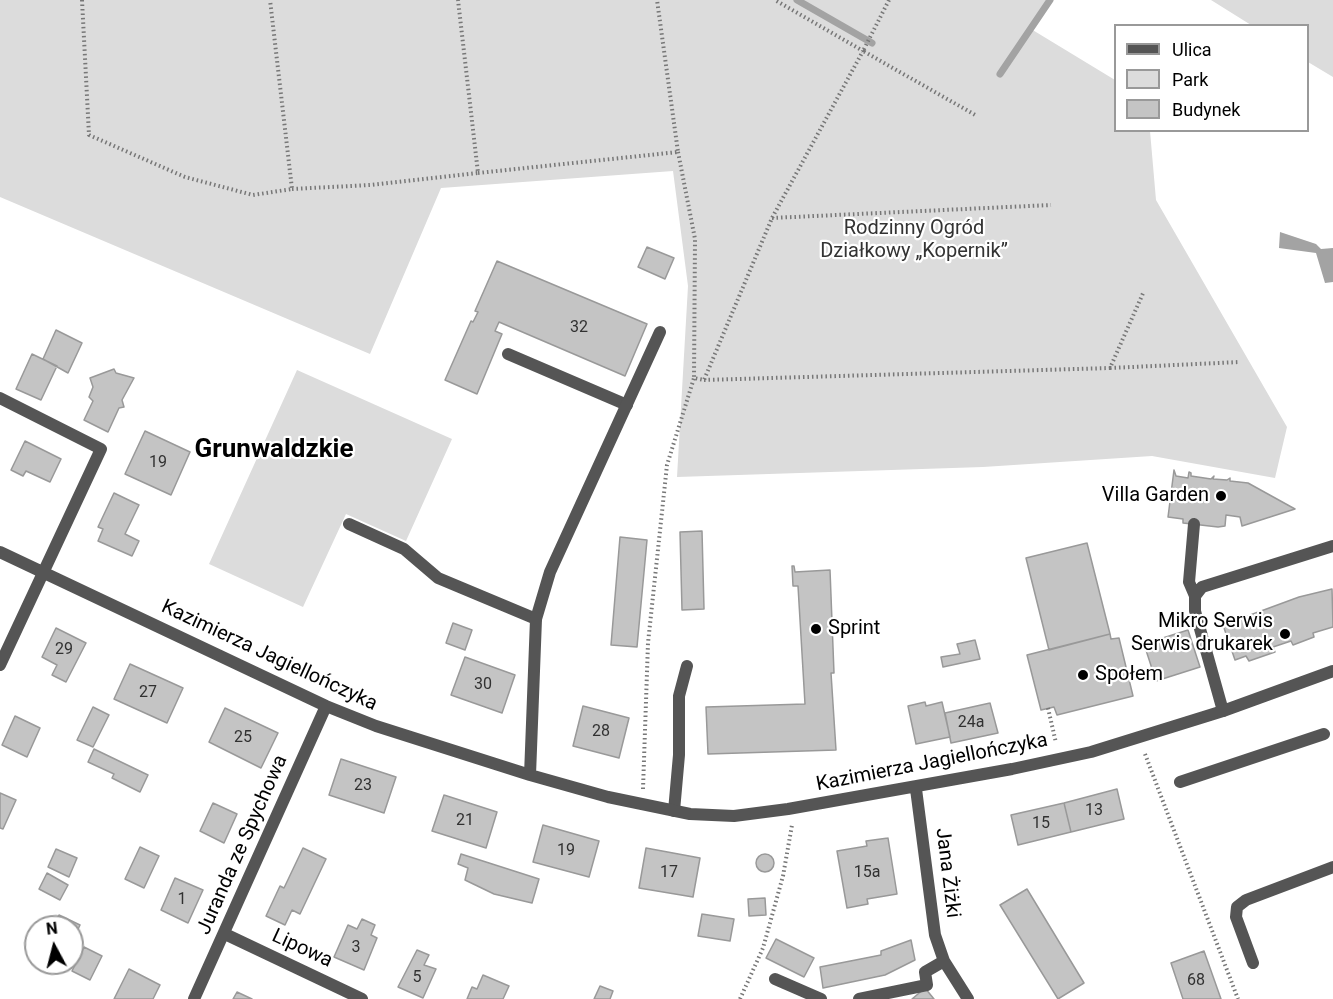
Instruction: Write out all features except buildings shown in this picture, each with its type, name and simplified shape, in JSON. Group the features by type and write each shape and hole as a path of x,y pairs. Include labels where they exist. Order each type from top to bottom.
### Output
{"street":[{"path":"530,776 536,619 550,572 660,332"},
{"path":"508,354 627,405"},
{"path":"0,398 101,450 0,665"},
{"path":"349,524 404,549 438,578 536,619"},
{"path":"1194,524 1189,582 1195,596 1195,611 1223,711"},
{"path":"1195,596 1202,587 1333,546"},
{"name":"Kazimierza Jagiellończyka","path":"0,552 326,706 376,726 530,776 674,811 734,816 916,789 1091,752 1223,711 1333,671"},
{"path":"674,811 679,755 679,696 687,666"},
{"name":"Juranda ze Spychowa","path":"194,999 326,706"},
{"path":"1180,782 1324,734"},
{"name":"Jana Żiżki","path":"916,789 935,936 944,961 968,999"},
{"path":"1253,963 1236,917 1237,907 1246,900 1333,867"},
{"name":"Lipowa","path":"225,934 359,998"},
{"path":"859,999 877,998 927,985 925,972 944,961"},
{"path":"775,980 821,999"}],"path":[{"path":"82,0 89,135 196,180 252,195 292,189 370,185 678,152"},
{"path":"270,0 292,189"},
{"path":"458,0 478,173"},
{"path":"638,804 643,790 648,643 667,465 694,378 695,239 678,152 657,0"},
{"path":"775,0 864,49 976,116"},
{"path":"704,380 772,218 889,0"},
{"path":"772,218 1051,205"},
{"path":"1110,368 1144,291"},
{"path":"694,378 704,380 1240,362"},
{"path":"1048,708 1057,745"},
{"path":"1145,754 1238,999"},
{"path":"740,999 764,948 783,876 793,822"}],"green space":[{"name":"Rodzinny Ogród Działkowy „Kopernik”","path":"0,0 1051,0 1031,29 1114,79 1114,132 1150,132 1156,200 1287,427 1275,478 1152,456 983,467 677,477 688,286 673,171 441,188 370,354 0,197"},
{"path":"1211,0 1333,0 1333,77 1309,63 1309,24 1249,24"},
{"path":"297,370 452,439 406,541 346,514 303,607 209,564"}],"shaded area":[{"path":"1280,232 1316,244 1321,249 1333,248 1333,282 1325,283 1316,253 1279,248"}],"waterway":[{"path":"797,0 872,43"},
{"path":"1000,74 1050,0"}],"place":[{"name":"Villa Garden","path":"1221,496"},
{"name":"Sprint","path":"816,629"},
{"name":"Mikro Serwis Serwis drukarek","path":"1285,634"},
{"name":"Społem","path":"1083,675"}],"district":[{"name":"Grunwaldzkie","path":"274,450"}]}
